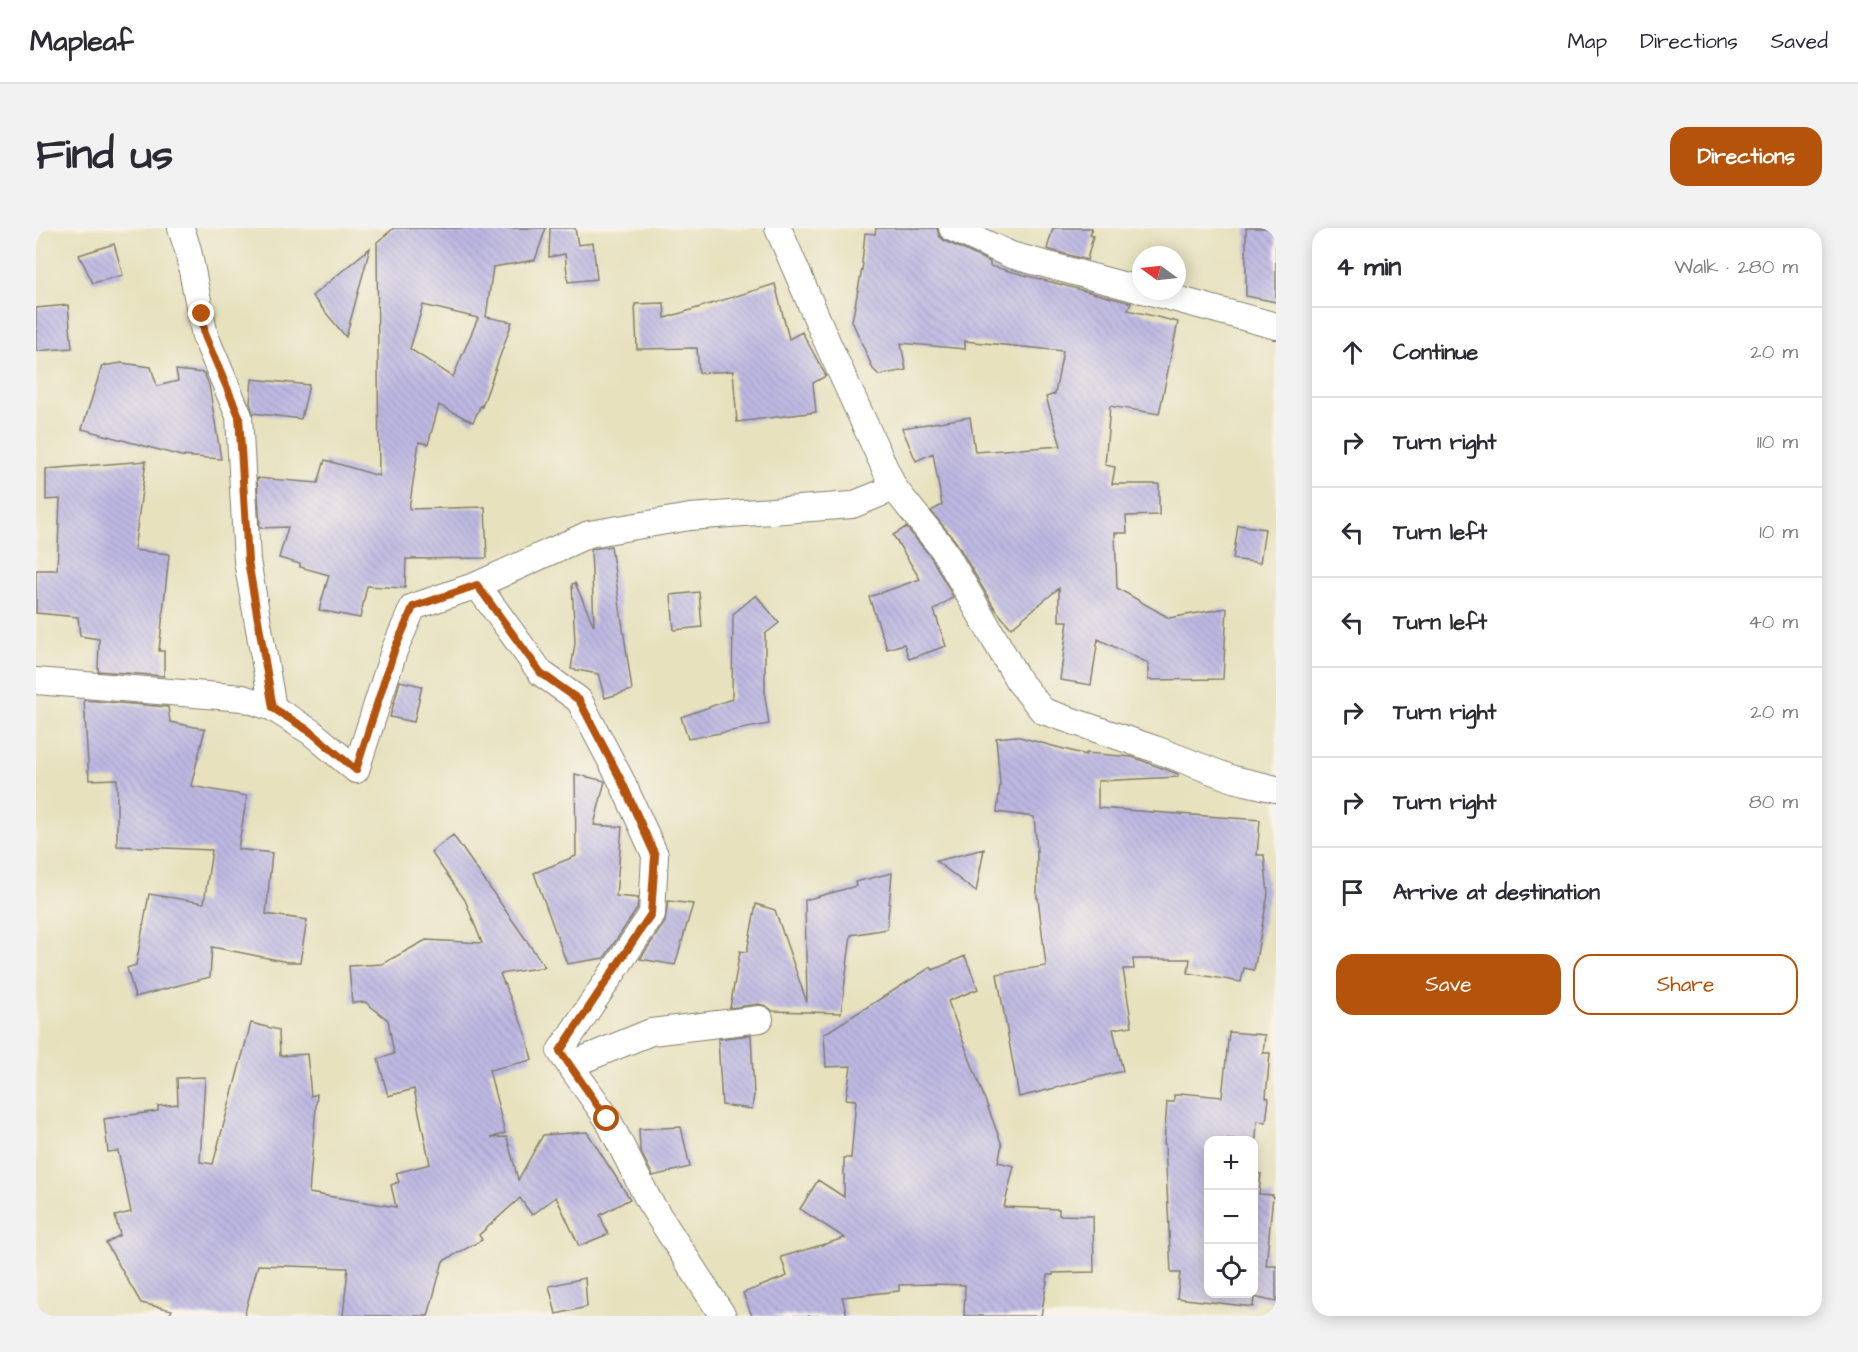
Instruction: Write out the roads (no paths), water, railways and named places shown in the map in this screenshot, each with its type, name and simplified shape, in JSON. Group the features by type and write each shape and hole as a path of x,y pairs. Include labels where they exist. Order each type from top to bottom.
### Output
{"street":[{"path":"181,228 200,303 205,336 239,416 248,561 273,708"},
{"path":"778,228 894,488 943,549 1018,680 1044,711 1233,778 1276,789"},
{"path":"952,228 1011,255 1132,288"},
{"path":"1180,300 1276,326"},
{"path":"36,681 243,698 273,708 311,732 356,770 394,651 413,607 477,585 589,534 690,517 852,505 894,488"},
{"path":"477,585 541,673 579,700 622,782 655,855 651,914 560,1051 607,1119 649,1201 723,1316"},
{"path":"570,1065 651,1032 760,1019"}]}
